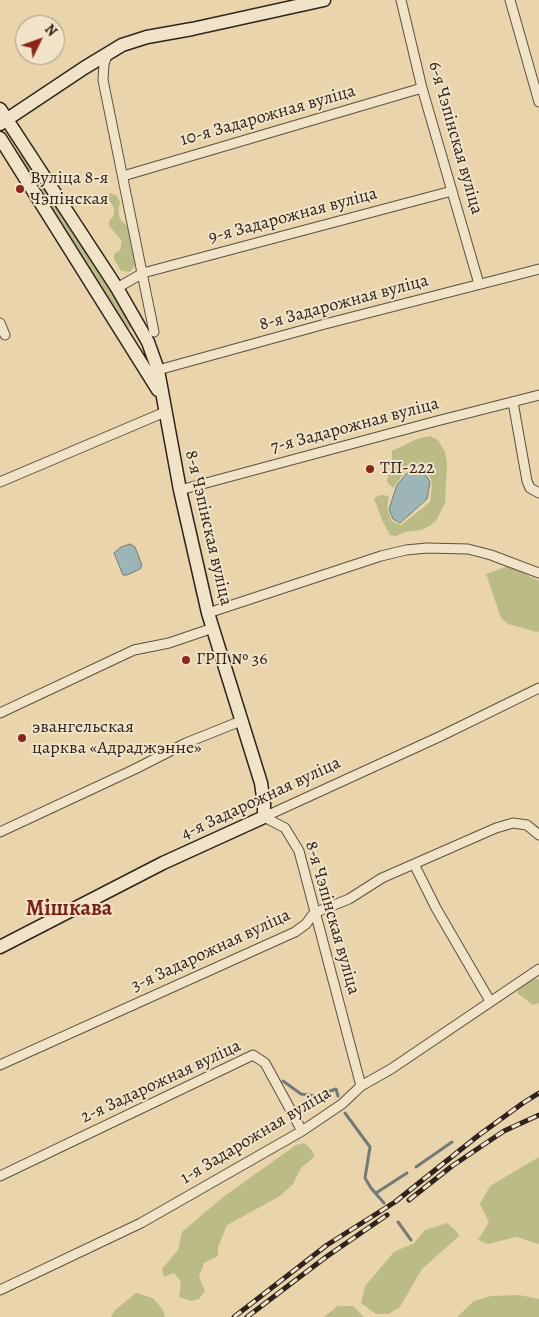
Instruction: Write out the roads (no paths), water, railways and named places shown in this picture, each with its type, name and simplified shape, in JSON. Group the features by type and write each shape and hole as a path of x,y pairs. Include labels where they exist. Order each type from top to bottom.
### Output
{"main road":[{"path":"3,117 122,45 147,37 324,0"},
{"name":"8-я Чэпінская вуліца","path":"3,117 151,337 180,490 208,613 261,783 264,817"},
{"name":"8-я Чэпінская вуліца","path":"0,138 162,396"},
{"name":"4-я Задарожная вуліца","path":"0,947 163,863 264,817"}],"street":[{"name":"6-я Чэпінская вуліца","path":"401,0 422,88 479,284"},
{"path":"510,0 539,102"},
{"name":"8-я Чэпінская вуліца","path":"108,53 104,64 103,80 143,273 151,337"},
{"name":"10-я Задарожная вуліца","path":"123,176 422,88"},
{"name":"9-я Задарожная вуліца","path":"117,288 143,273 452,191"},
{"name":"8-я Задарожная вуліца","path":"158,370 325,324 539,269"},
{"path":"0,323 6,335"},
{"name":"7-я Задарожная вуліца","path":"180,490 539,395"},
{"path":"513,402 527,481 530,488 539,493"},
{"path":"0,482 165,412"},
{"path":"208,613 372,558 406,550 427,548 468,549 491,555 539,573"},
{"path":"0,713 134,650 169,643 213,628"},
{"name":"4-я Задарожная вуліца","path":"264,817 441,736 539,688"},
{"path":"0,832 135,770 186,743 241,721"},
{"name":"8-я Чэпінская вуліца","path":"264,817 285,828 298,851 361,1086"},
{"name":"3-я Задарожная вуліца","path":"0,1065 295,932 306,924 314,913 350,899 382,878 496,828 513,823 528,825 539,835"},
{"path":"414,864 436,908 490,1001"},
{"name":"1-я Задарожная вуліца","path":"0,1290 140,1224 302,1130 342,1104 361,1086 391,1069 539,969"},
{"name":"2-я Задарожная вуліца","path":"0,1176 253,1055 265,1063 302,1130"}],"water":[{"path":"413,470 424,474 428,478 430,483 427,499 400,523 393,519 389,509 397,485 407,473"},
{"path":"130,544 135,547 142,565 140,569 123,575 114,553 121,547"}],"waterway":[{"path":"283,1081 301,1094 315,1096 336,1089 338,1096"},
{"path":"345,1113 370,1147 365,1178 384,1203"},
{"path":"416,1167 452,1142"},
{"path":"376,1193 407,1173"},
{"path":"398,1222 411,1240"}],"railway":[{"path":"234,1317 327,1245 395,1202 479,1135 539,1093"},
{"path":"409,1200 452,1166 504,1131 539,1115"},
{"path":"247,1317 326,1257 387,1215"}],"place":[{"name":"Вуліца 8-я Чэпінская","path":"20,189"},
{"name":"ТП-222","path":"370,469"},
{"name":"ГРП № 36","path":"186,660"},
{"name":"эвангельская царква «Адраджэнне»","path":"22,738"}],"district":[{"name":"Мішкава","path":"69,910"}]}
